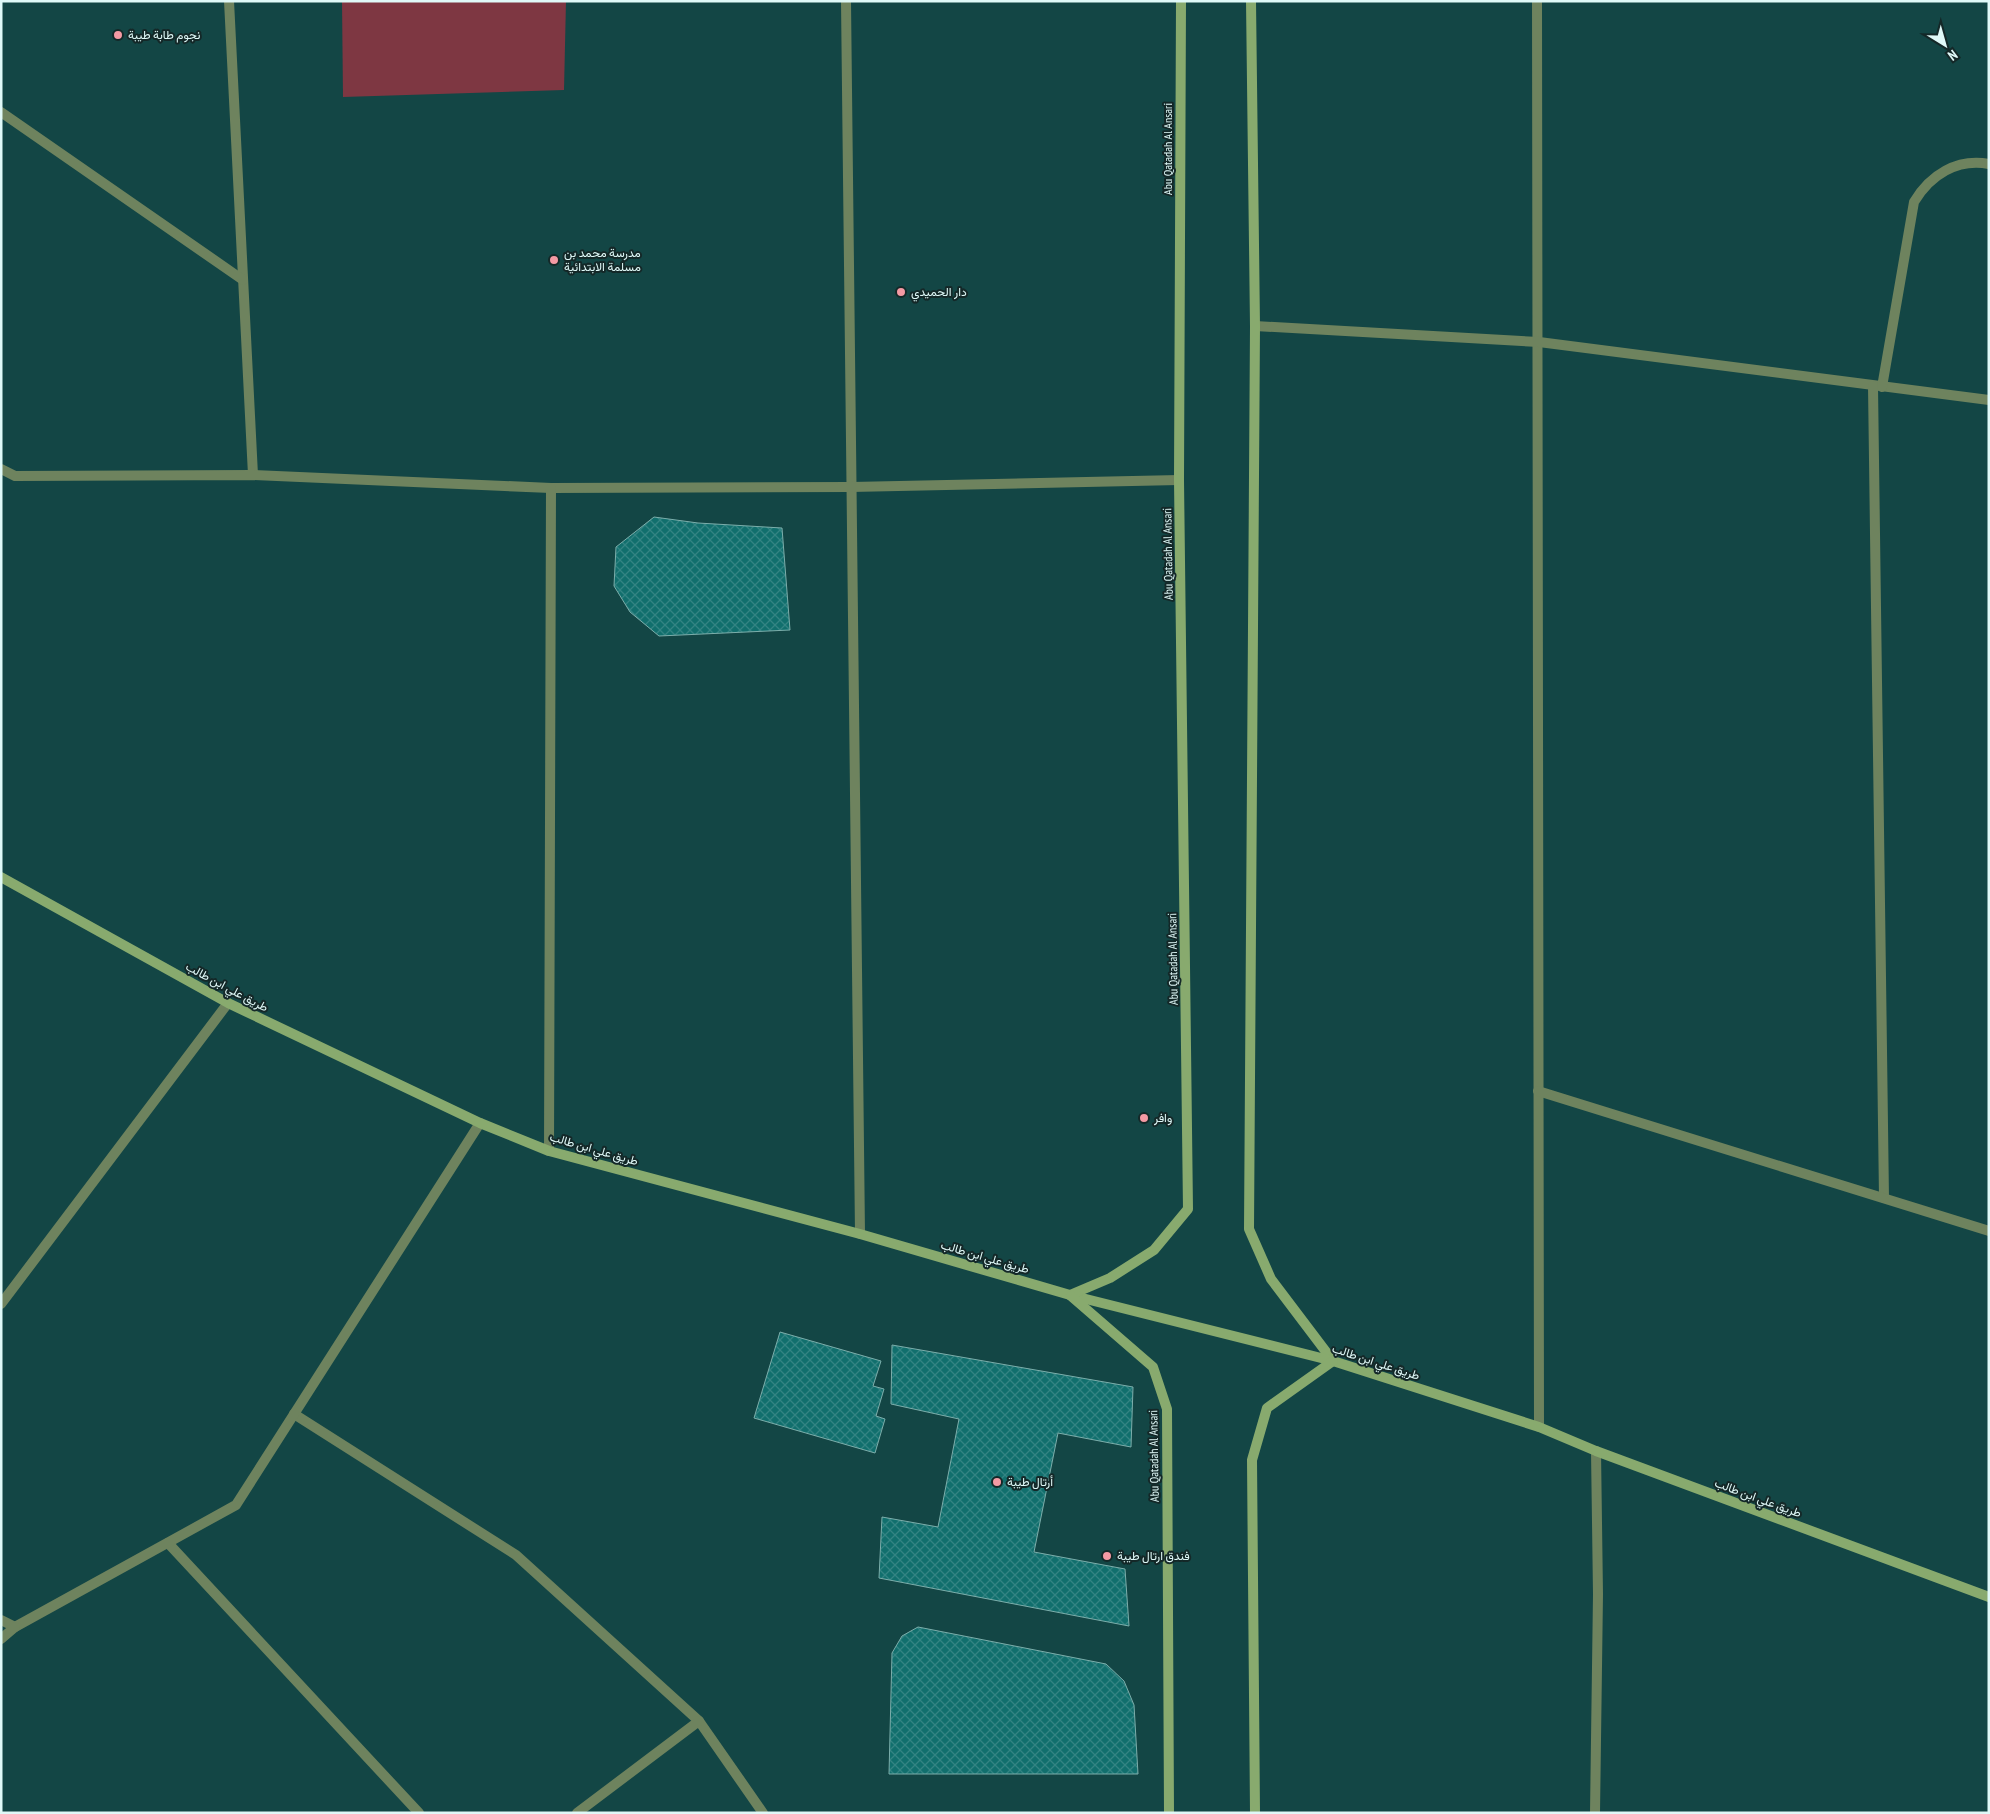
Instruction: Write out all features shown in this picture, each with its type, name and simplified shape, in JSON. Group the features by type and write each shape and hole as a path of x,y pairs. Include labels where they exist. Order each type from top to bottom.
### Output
{"main road":[{"name":"Abu Qatadah Al Ansari","path":"1169,1813 1167,1409 1153,1367 1070,1295 1110,1278 1154,1250 1188,1209 1179,480 1181,1"},
{"path":"1251,1 1255,326 1249,1230 1271,1280 1333,1361 1267,1408 1252,1460 1255,1813"},
{"name":"طريق علي ابن طالب","path":"1,877 228,1003 480,1123 549,1151 860,1234 1070,1295 1333,1361 1539,1428 1596,1452 1989,1597"}],"street":[{"path":"229,1 253,475"},
{"path":"846,1 860,1234"},
{"path":"1538,1 1539,1428"},
{"path":"1,112 243,280"},
{"path":"1884,1198 1877,386 1914,202 1922,188 1935,177 1955,165 1977,162 1989,164"},
{"path":"1255,326 1539,342 1989,400"},
{"path":"1,469 15,476 253,475 551,488 851,487 1179,480"},
{"path":"549,1151 551,488"},
{"path":"1,1304 228,1003"},
{"path":"1538,1091 1989,1231"},
{"path":"1,1639 15,1628 236,1505 480,1123"},
{"path":"294,1414 516,1555 699,1721 764,1813"},
{"path":"1595,1813 1598,1594 1596,1452"},
{"path":"168,1543 419,1813"},
{"path":"1,1620 15,1628"},
{"path":"577,1813 699,1721"}],"shaded area":[{"path":"342,1 566,1 564,90 343,97"}],"building":[{"path":"654,517 698,523 782,528 790,630 659,636 630,612 614,586 616,547"},
{"path":"780,1332 881,1361 873,1386 884,1389 876,1416 885,1419 875,1453 754,1418"},
{"name":"أرتال طيبة","path":"892,1345 1133,1387 1131,1447 1058,1433 1034,1552 1125,1569 1129,1626 879,1578 882,1517 938,1527 959,1419 891,1404"},
{"path":"918,1627 1106,1664 1124,1681 1134,1705 1138,1774 889,1774 892,1653 902,1636"}],"place":[{"name":"نجوم طابة طيبة","path":"118,35"},
{"name":"مدرسة محمد بن مسلمة الابتدائية","path":"554,260"},
{"name":"دار الحميدي","path":"901,292"},
{"name":"وافر","path":"1144,1118"},
{"name":"أرتال طيبة","path":"997,1482"},
{"name":"فندق ارتال طيبة","path":"1107,1556"}]}
